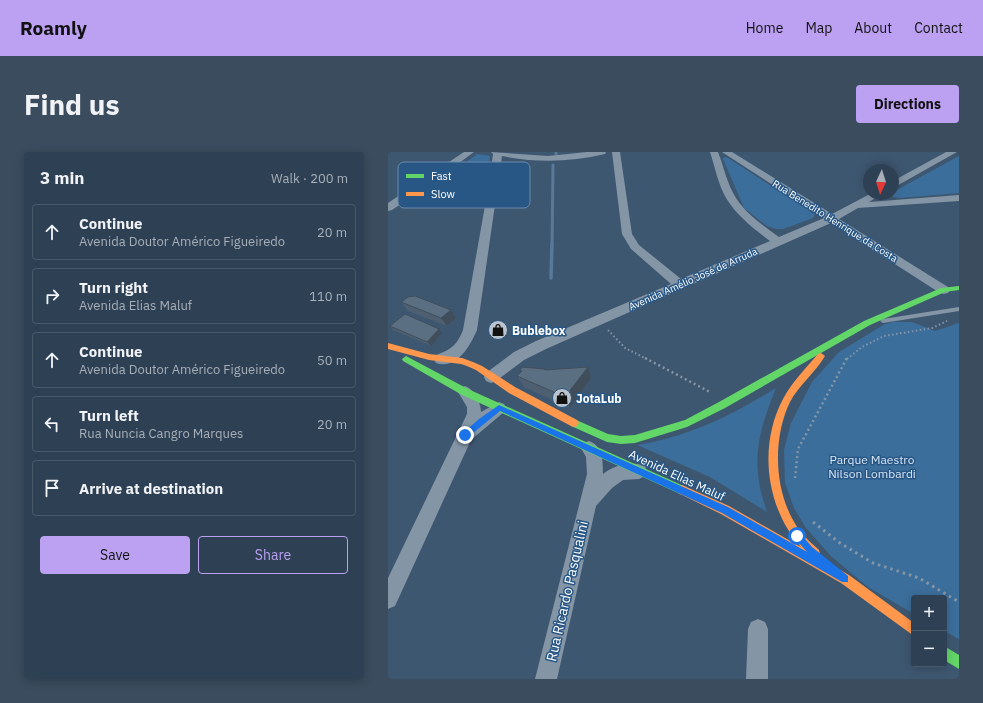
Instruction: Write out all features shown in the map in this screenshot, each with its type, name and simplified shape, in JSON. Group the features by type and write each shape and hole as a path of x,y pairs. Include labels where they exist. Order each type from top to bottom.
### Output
{"main road":[{"path":"499,408 511,402 517,402 607,438 621,440 635,439 687,422 729,401 829,346 867,323 944,290 959,288"},
{"path":"388,346 441,359 462,361 584,429"},
{"path":"829,346 796,386 782,410 774,438 773,473 781,508 797,536 810,550 845,579"},
{"name":"Avenida Elias Maluf","path":"388,349 465,384 470,389 499,408 725,510 845,579 911,628"},
{"path":"947,654 959,663"}],"street":[{"path":"455,162 470,152"},
{"path":"495,162 496,152 534,159 556,159 602,152"},
{"path":"616,152 627,234 635,247 680,284"},
{"name":"Rua Benedito Henrique da Costa","path":"726,152 944,290"},
{"path":"899,182 953,152"},
{"path":"716,153 728,191 735,203 747,216 778,242"},
{"path":"856,206 959,198"},
{"name":"Avenida Amélio José de Arruda","path":"485,375 541,345 831,219 866,200"},
{"path":"388,208 398,201"},
{"path":"485,375 473,362 470,354 470,330 489,208"},
{"path":"441,359 452,357 457,353 462,347 470,330"},
{"path":"505,386 503,376 509,363"},
{"path":"388,599 474,414 474,406 470,389"},
{"path":"465,435 499,408"},
{"name":"Rua Ricardo Pasqualini","path":"546,679 595,474 594,456 589,448"},
{"name":"Rua Ricardo Pasqualini","path":"588,504 603,484 617,474 628,470 640,471"},
{"path":"757,679 758,629"}],"lane":[{"path":"867,323 959,309"}],"path":[{"path":"600,319 615,339 625,348 729,401"},
{"path":"794,484 798,449 848,357 862,347 884,336 932,328 952,319"},
{"path":"808,519 840,543 873,563 919,578 959,602"}],"green space":[{"path":"477,154 490,156 489,162 466,162"},
{"path":"959,156 959,193 900,198 899,189"},
{"path":"724,157 728,158 815,214 813,218 783,229 776,229 767,226 744,208 723,159"},
{"name":"Parque Maestro Nilson Lombardi","path":"893,322 912,322 935,331 959,323 959,639 947,633 947,595 911,595 911,612 868,587 831,556 806,528 794,508 785,483 784,450 791,423 812,382 839,352 885,324"},
{"path":"776,388 764,420 758,449 757,464 759,479 767,512 710,477 637,445 674,437 710,424"}],"building":[{"path":"415,296 451,310 441,318 401,302 408,297"},
{"path":"405,314 439,329 427,342 390,326"},
{"path":"522,367 545,370 588,367 565,397 517,376 522,371 520,370"}],"waterway":[{"path":"552,245 553,165"},
{"path":"551,278 552,244"}],"traffic: fast":[{"path":"574,423 607,438 621,440 635,439 687,423 722,405 867,323 944,290 959,288"},
{"path":"406,359 465,392 682,490"},
{"path":"947,654 959,663"}],"traffic: slow":[{"path":"388,346 429,357 462,361 470,364 479,368 512,390 574,423"},
{"path":"815,554 789,524 778,495 773,463 776,432 780,416 786,402 798,384 821,356"},
{"path":"682,490 725,510 845,579 911,628"}],"place":[{"name":"Bublebox","path":"498,330"},
{"name":"JotaLub","path":"562,398"}],"route":[{"path":"465,435 499,408 725,510 845,579 810,550 797,536"}]}
